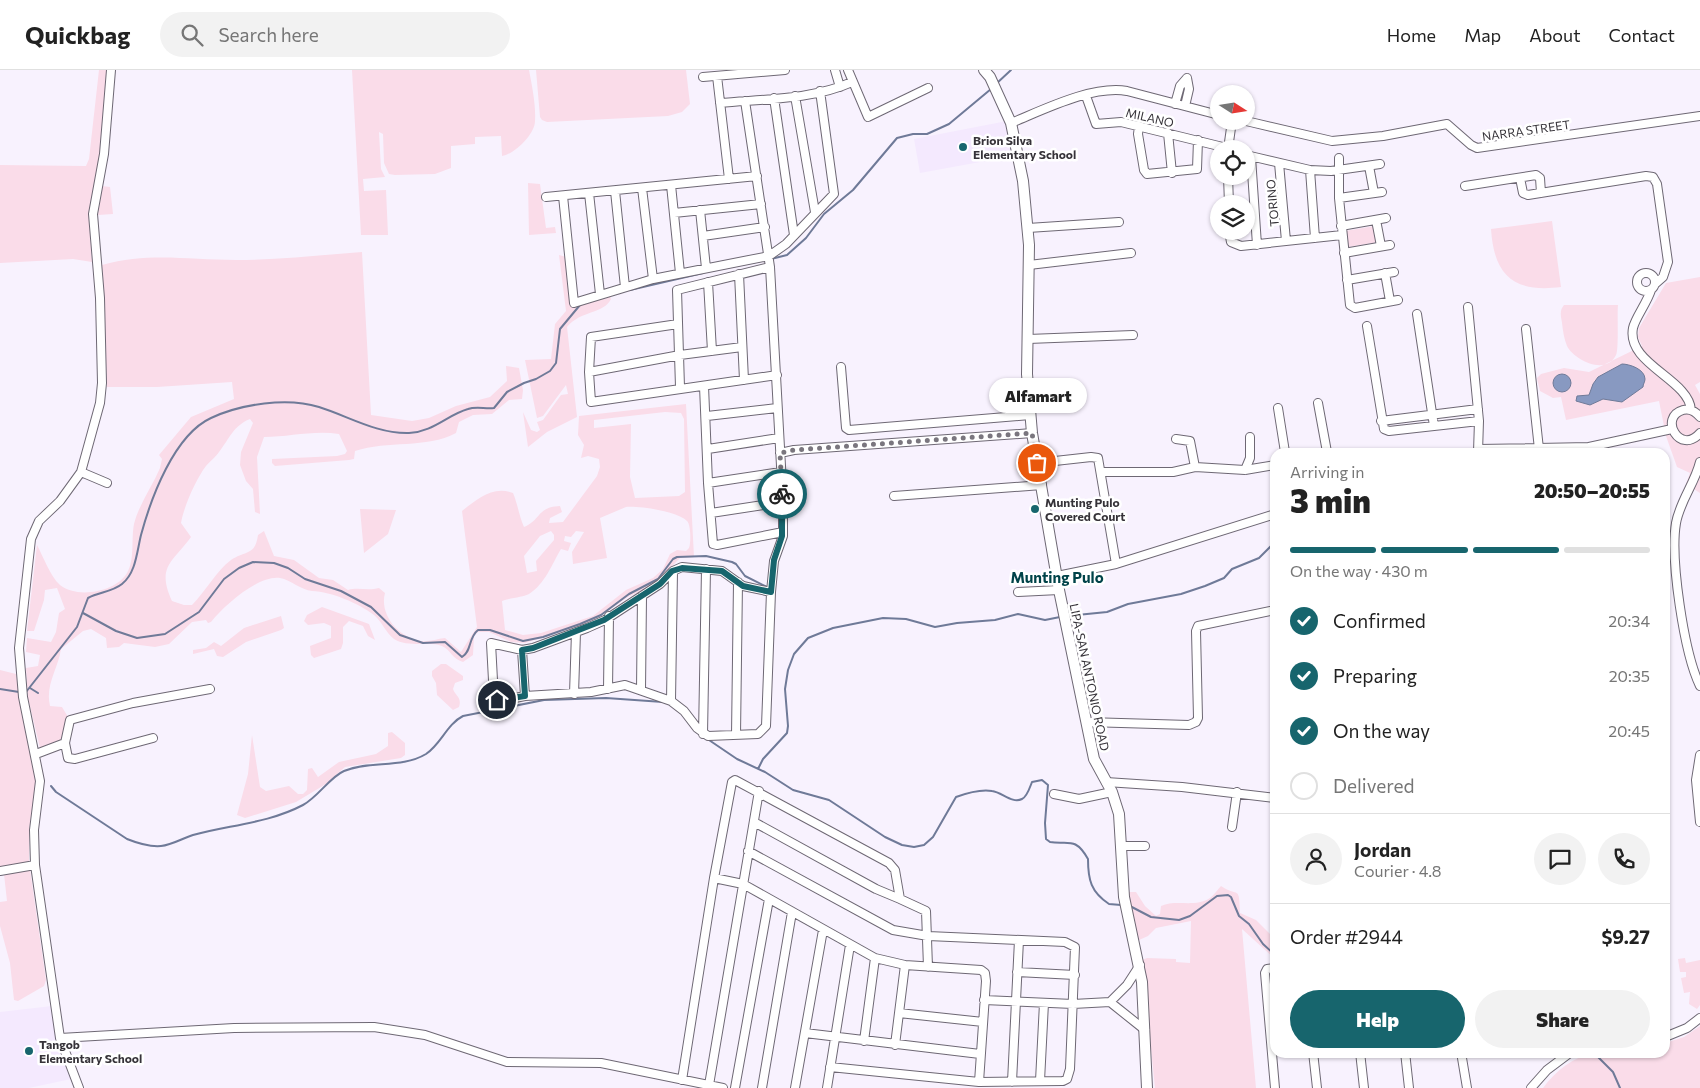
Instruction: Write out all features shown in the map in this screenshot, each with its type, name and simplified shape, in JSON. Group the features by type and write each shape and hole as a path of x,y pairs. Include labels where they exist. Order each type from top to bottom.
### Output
{"main road":[{"name":"LIPA-SAN ANTONIO ROAD","path":"987,74 1010,123 1023,181 1028,228 1028,339 1032,433 1059,590 1096,764 1112,792 1119,814 1126,913 1140,965 1146,1030 1147,1088"}],"street":[{"path":"79,1088 60,1038 35,865 34,830 40,781 23,697 19,648 31,538 39,521 64,497 81,472 98,416 102,384 100,298 93,214 104,154 111,70"},
{"path":"703,76 785,70"},
{"path":"835,70 840,87"},
{"path":"848,70 868,117 928,88"},
{"path":"717,76 729,179"},
{"path":"1175,104 1180,86 1187,78 1189,89 1184,106"},
{"path":"720,103 795,96 840,87 852,82"},
{"path":"1010,123 1106,90 1121,90 1210,113"},
{"path":"680,387 676,290 739,274 769,261 815,212 830,200 834,190 820,91"},
{"path":"795,96 815,212"},
{"name":"MILANO","path":"1086,96 1096,124 1121,122 1210,143"},
{"path":"774,98 794,236"},
{"path":"745,101 769,261 777,375 781,472 783,532 774,560 771,592 766,726 758,734 713,737 704,734 684,711 671,701 625,685 574,694 525,696 500,701 494,699 490,645 493,643 522,650 533,648 576,632 609,616 642,596 660,584 672,571 686,567 722,571 747,587 771,592"},
{"name":"NARRA STREET","path":"1255,123 1332,141 1382,136 1447,124 1470,146 1477,148 1700,116"},
{"path":"1139,126 1138,134 1144,170 1151,174 1197,169 1198,140"},
{"path":"1168,133 1172,173"},
{"path":"1255,157 1310,170 1340,170 1380,164"},
{"path":"1340,158 1339,198 1341,226 1351,307 1394,300 1385,273"},
{"name":"TORINO","path":"1279,163 1286,242"},
{"path":"1339,198 1378,192 1369,166"},
{"path":"1310,170 1315,238"},
{"path":"546,197 757,176"},
{"path":"1465,186 1538,176 1541,193"},
{"path":"1520,178 1523,193 1528,194 1646,176 1653,177 1657,184 1668,262 1663,277 1653,287 1645,307 1634,325 1635,343 1643,356 1685,396 1692,410 1700,417"},
{"path":"671,185 680,273"},
{"path":"1252,185 1257,245"},
{"path":"642,188 653,279"},
{"path":"615,191 626,287"},
{"path":"590,193 600,294"},
{"path":"563,196 574,303 653,279 680,273 769,261"},
{"path":"674,213 761,204"},
{"path":"700,210 706,268"},
{"path":"1341,226 1386,218"},
{"path":"1376,220 1381,246"},
{"path":"1028,228 1119,222"},
{"path":"703,236 764,227"},
{"path":"1231,240 1232,245 1257,245 1342,235"},
{"path":"1344,253 1390,245"},
{"path":"1029,265 1131,254"},
{"path":"1347,280 1394,272"},
{"path":"739,274 744,380"},
{"path":"708,282 712,351"},
{"path":"1468,307 1479,421 1478,448"},
{"path":"1417,314 1434,426"},
{"path":"678,324 592,336 589,372 590,399 592,402 680,387 704,386 777,375"},
{"path":"1367,326 1381,421 1384,429 1388,431 1479,421"},
{"path":"1526,329 1539,448"},
{"path":"1028,339 1133,335"},
{"path":"589,372 680,355 742,347"},
{"path":"841,368 846,428 848,430 1030,415"},
{"path":"704,386 707,416 708,483 714,545 783,532"},
{"path":"1318,402 1326,448"},
{"path":"707,416 777,408"},
{"path":"1278,408 1284,448"},
{"path":"1381,421 1478,409"},
{"path":"1692,410 1685,410 1676,414 1672,429 1682,440 1693,439 1700,435"},
{"path":"1597,448 1672,429"},
{"path":"780,453 794,450 1032,433"},
{"path":"1245,470 1250,458 1250,437"},
{"path":"708,449 779,438"},
{"path":"1176,439 1190,441 1195,467"},
{"path":"1037,463 1091,456 1098,458 1116,564"},
{"path":"1700,462 1678,514 1675,544 1686,644 1700,686"},
{"path":"1101,472 1173,472 1195,467 1245,470 1270,466"},
{"path":"81,472 107,483"},
{"path":"708,483 781,472"},
{"path":"894,496 1042,485"},
{"path":"711,513 782,502"},
{"path":"1057,576 1116,564 1270,516"},
{"path":"704,734 706,569"},
{"path":"671,701 672,571"},
{"path":"736,735 738,582"},
{"path":"1018,592 1059,590"},
{"path":"641,690 642,596"},
{"path":"1087,722 1189,725 1196,722 1198,718 1196,631 1198,626 1270,611"},
{"path":"608,689 609,616"},
{"path":"574,694 576,632"},
{"path":"522,650 525,696"},
{"path":"153,738 75,759 68,758 65,743 70,720 133,703 210,689"},
{"path":"36,754 65,743"},
{"path":"1700,755 1696,780 1700,822"},
{"path":"682,1080 714,878 732,782 740,780 889,863 894,870 900,899"},
{"path":"1106,782 1157,784 1270,797"},
{"path":"709,1085 759,791"},
{"path":"1054,794 1079,799 1112,792"},
{"path":"1232,827 1237,792"},
{"path":"754,822 876,889 926,911 928,967"},
{"path":"1121,846 1145,846"},
{"path":"748,851 885,927 928,936 1071,944 1076,951 1069,1074 1063,1081 979,1082 830,1067"},
{"path":"0,871 35,865"},
{"path":"714,878 743,884 875,958 905,965 981,970 985,973 979,1082"},
{"path":"735,1088 769,898"},
{"path":"762,1088 792,912"},
{"path":"795,1088 824,930"},
{"path":"1012,1082 1019,940"},
{"path":"827,1088 850,945"},
{"path":"864,1041 875,958"},
{"path":"895,1044 905,965"},
{"path":"1110,1002 1127,984 1140,965"},
{"path":"1270,969 1267,969 1265,973 1270,1030"},
{"path":"1017,972 1075,975"},
{"path":"984,1000 1073,1004 1110,1002 1146,1030"},
{"path":"1040,1081 1044,1003"},
{"path":"899,1013 983,1022"},
{"path":"1670,1035 1687,1028 1700,1018"},
{"path":"60,1038 234,1028 374,1027 425,1035 507,1062 601,1063 723,1088"},
{"path":"805,1033 980,1054"},
{"path":"1272,1058 1275,1088"},
{"path":"1314,1058 1317,1088"},
{"path":"1361,1058 1364,1088"},
{"path":"1406,1058 1409,1088"},
{"path":"1462,1058 1467,1088"},
{"path":"1531,1088 1547,1070 1563,1058"}],"shaded area":[{"path":"99,70 107,70 100,155 89,217 92,262 73,259 0,263 0,165 86,166 89,159"},
{"path":"352,70 529,70 534,102 534,126 532,132 523,143 513,152 502,156 501,136 475,137 475,144 451,146 451,168 435,174 389,174 384,163 383,134 379,132 381,169 385,177 363,179 364,191 386,190 388,235 361,235"},
{"path":"536,70 686,70 690,104 682,112 668,116 547,122 540,117"},
{"name":"Brion Silva Elementary School","path":"1007,121 1013,156 920,173 914,139"},
{"path":"528,183 540,184 546,228 555,227 556,233 529,235"},
{"path":"102,186 110,187 113,214 98,215"},
{"path":"1552,221 1561,287 1531,287 1519,284 1502,270 1493,245 1491,229"},
{"path":"1375,226 1378,242 1348,247 1345,231"},
{"path":"362,252 371,415 412,421 429,418 456,406 490,397 507,381 506,366 519,368 523,390 522,399 509,400 492,414 473,415 459,422 456,433 444,438 355,451 354,459 349,460 275,466 272,463 272,459 337,456 345,454 347,451 339,434 320,433 264,437 257,457 260,514 255,512 253,489 246,481 240,465 241,452 253,423 250,419 244,422 232,433 218,454 206,466 194,485 181,523 191,537 173,559 166,572 167,589 172,601 184,605 192,605 216,575 231,560 252,550 257,542 258,535 264,531 274,556 294,560 319,578 333,580 348,590 379,588 385,593 385,609 388,617 398,630 413,639 421,641 445,638 461,652 477,627 462,511 486,494 506,491 513,493 524,527 534,521 543,511 560,506 562,512 550,518 549,523 563,522 597,476 600,467 599,459 588,456 581,458 584,445 578,435 579,416 686,404 694,557 680,558 654,585 628,597 593,621 525,643 511,642 489,632 478,632 474,636 473,655 463,662 456,659 442,646 412,644 394,639 374,615 353,602 328,593 308,590 280,578 271,578 252,586 233,600 211,622 208,623 206,620 192,622 169,644 155,647 124,643 119,647 107,648 106,638 91,629 83,631 61,649 50,684 50,706 62,707 68,717 62,737 60,740 40,748 28,698 26,668 38,666 40,655 26,652 27,638 51,642 56,632 59,613 65,609 57,588 45,590 44,600 34,631 27,631 37,545 53,577 60,585 67,589 76,592 96,591 105,589 122,580 131,562 133,530 136,517 160,468 162,459 159,455 191,417 234,399 232,382 157,387 107,387 102,265 119,261 152,258 252,260","holes":["665,412 681,413 684,419 685,492 679,496 635,498 630,477 631,424 594,428 594,420","626,507 649,508 675,514 682,517 688,523 690,534 689,548 686,551 677,550 670,554 663,569 653,578 626,590 593,616 541,633 523,635 505,630 502,601 527,595 535,590 548,573 561,549 568,551 571,543 564,541 565,536 571,537 576,531 584,532 572,552 573,564 607,558 600,518","551,531 554,535 554,540 536,561 537,571 527,573 524,556 540,536"]},
{"path":"559,255 566,257 572,307 609,294 611,299 608,304 579,318 567,327 577,417 547,432 528,447 523,412 531,430 537,432 540,430 537,422 543,420 561,395 568,394 566,385 543,416 537,418 525,360 551,359 555,324 566,311"},
{"path":"1700,277 1700,382 1695,385 1700,394 1700,493 1686,484 1690,473 1677,467 1666,436 1659,401 1566,420 1561,397 1553,398 1540,391 1537,378 1541,374 1564,368 1589,372 1642,346 1638,337 1639,328 1666,283"},
{"path":"1564,305 1618,305 1617,351 1611,361 1598,365 1590,364 1571,351 1565,341 1561,318 1561,311"},
{"path":"360,509 396,510 388,534 364,553"},
{"path":"322,607 369,624 375,640 368,636 363,626 349,621 343,627 341,649 314,658 311,655 310,646 331,638 331,626 324,623 308,625 304,621 307,615"},
{"path":"281,616 284,628 246,642 223,657 217,656 214,649 193,654 193,650 206,648 214,642 221,646 244,628"},
{"path":"441,664 446,664 463,676 463,680 455,683 453,689 460,701 459,707 453,710 437,695 436,683 432,676 432,671"},
{"path":"0,670 16,674 36,784 29,830 29,862 0,867"},
{"path":"392,732 405,743 405,755 401,758 345,767 326,784 296,802 245,818 237,815 248,774 252,735 260,787 266,791 289,786 298,794 303,794 307,790 308,769 312,768 318,777 339,762 376,754 388,746 388,733"},
{"path":"30,870 46,980 44,986 18,1001 14,1000 10,963 0,926 0,902 7,901 4,874"},
{"path":"1221,886 1237,893 1240,913 1256,920 1270,934 1270,954 1242,929 1256,1088 1155,1088 1142,960 1147,958 1176,959 1176,962 1190,963 1191,921 1156,928 1148,936 1139,940 1130,915 1127,892 1136,892 1145,906 1156,916 1160,914 1161,906 1173,903 1204,901 1211,897"},
{"path":"1685,958 1686,963 1700,960 1700,1005 1697,1009 1689,1004 1690,992 1684,993 1681,978 1686,977 1686,972 1680,972 1678,959"},
{"name":"Tangob Elementary School","path":"52,1006 56,1045 71,1079 29,1088 0,1088 0,1012"},
{"path":"1700,1026 1700,1088 1543,1088 1559,1070 1579,1058 1670,1058 1670,1041 1684,1037"}],"water":[{"path":"1622,364 1632,366 1642,372 1645,379 1643,387 1622,402 1603,399 1590,405 1576,401 1577,396 1589,395 1598,377"},
{"path":"1562,374 1568,377 1571,383 1568,389 1562,392 1556,389 1553,383 1556,377"}],"waterway":[{"path":"996,84 1011,70"},
{"path":"771,259 787,255 806,238 824,214 853,190 897,138 913,134 927,134 949,124 991,89"},
{"path":"630,290 703,273"},
{"path":"26,692 77,627 88,598 118,587 127,579 133,568 145,520 158,486 175,453 198,426 211,418 236,409 279,402 319,407 386,431 409,433 425,430 468,409 494,408 507,392 550,371 556,363 560,329 580,305"},
{"path":"1067,616 1107,612 1128,604 1181,594 1205,586 1224,578 1232,569 1259,558 1270,547"},
{"path":"83,613 116,631 137,638 165,634 199,612 224,579 239,568 253,562 274,563 288,568 305,579 341,591 371,607 400,635 423,643 445,642 462,657 478,630 490,630 523,641 543,637 601,615 629,594 658,579 673,559 677,557 706,556 732,562 736,564 745,576 769,588"},
{"path":"758,769 763,759 787,733 785,689 788,670 794,654 808,638 833,628 883,618 906,619 935,627 995,620 1018,614 1045,620 1060,617"},
{"path":"30,688 38,693"},
{"path":"0,689 19,692"},
{"path":"51,786 56,792 127,839 152,846 161,846 193,835 263,820 290,811 314,797 344,771 416,759 431,750 453,724 463,716 544,700 606,698 663,702"},
{"path":"706,738 737,759 765,772 793,790 829,800 885,837 902,845 914,847 924,845 933,837 956,797 987,791 996,792 1018,800 1025,796 1032,782 1042,780 1048,785 1045,823 1046,839 1050,842 1071,843 1079,847 1088,859 1090,879 1094,890 1109,904 1121,905"},
{"path":"1128,905 1151,917 1179,920 1190,916 1217,896 1228,895 1231,897 1239,916 1249,924 1270,950"},
{"path":"1599,1058 1613,1072 1620,1088"}],"way so far":[{"path":"782,494 780,453 794,450 1032,433 1037,463"}],"place":[{"name":"Brion Silva Elementary School","path":"963,147"},
{"name":"Alfamart","path":"1037,463"},
{"name":"Munting Pulo Covered Court","path":"1035,509"},
{"name":"Tangob Elementary School","path":"29,1051"}],"district":[{"name":"Munting Pulo","path":"1057,577"}],"route":[{"path":"497,700 525,696 522,650 533,648 599,623 660,584 672,571 686,567 713,569 726,573 743,586 771,592 774,560 782,536 782,494"}]}
